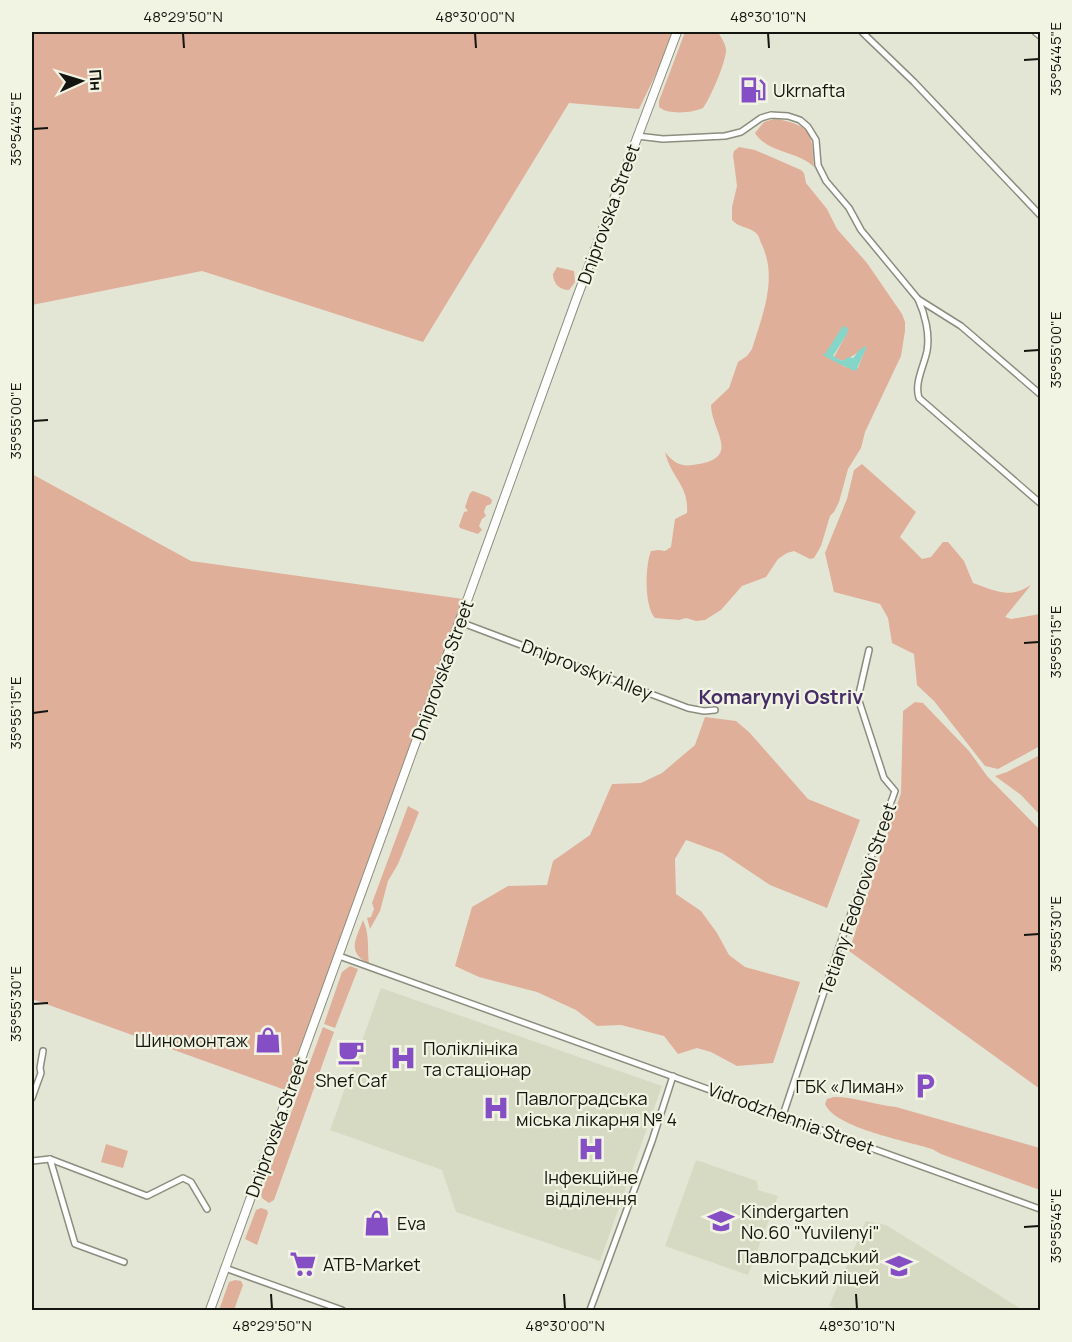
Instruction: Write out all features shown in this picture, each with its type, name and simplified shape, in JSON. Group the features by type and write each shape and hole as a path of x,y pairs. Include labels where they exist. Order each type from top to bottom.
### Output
{"highway":[{"name":"Dniprovska Street","path":"210,1311 637,136 677,32"}],"street":[{"path":"862,32 914,82 1041,215"},
{"path":"1035,32 1041,36"},
{"path":"637,136 663,139 725,136 741,132 761,118 771,115 788,116 800,120 808,127 816,140 818,165 826,181 849,208 861,230 918,299 961,326 1041,394"},
{"path":"918,299 923,312 928,344 917,387 919,398 1041,502"},
{"name":"Dniprovskyi Alley","path":"460,622 688,708 704,711 716,710"},
{"name":"Tetiany Fedorovoi Street","path":"783,1115 840,944 895,791 884,778 858,698 869,650"},
{"name":"Vidrodzhennia Street","path":"339,956 1041,1209"},
{"path":"32,1098 41,1073 43,1051"},
{"path":"590,1311 652,1141 673,1076"},
{"path":"50,1159 75,1244 124,1262"},
{"path":"32,1161 50,1159 147,1196 183,1178 191,1182 207,1209"},
{"path":"225,1268 342,1311"}],"shaded area":[{"path":"32,32 676,32 639,109 569,103 423,342 202,271 32,305"},
{"path":"685,32 718,32 726,49 724,62 703,108 687,112 663,110 659,107 659,101"},
{"path":"774,119 793,123 805,130 811,140 814,167 760,140 755,133 764,122"},
{"path":"739,147 755,150 804,173 806,183 827,209 837,229 867,263 902,314 905,331 901,356 865,432 861,448 848,469 839,502 830,516 821,546 814,558 810,559 794,551 787,553 778,559 766,577 742,586 721,610 705,620 655,618 651,612 647,595 651,551 665,551 671,547 675,519 687,513 685,495 665,452 674,461 684,465 708,462 717,457 721,450 721,442 711,405 729,388 738,362 752,349 767,297 769,271 759,237 753,231 732,220 732,207 737,186 734,151","holes":["842,328 847,333 834,357 842,361 866,347 858,368 845,367 826,354"]},
{"path":"557,267 574,271 575,282 569,290 562,289 555,283 553,274"},
{"path":"862,464 916,512 900,537 922,559 931,557 943,542 948,542 964,561 973,583 1009,593 1031,585 1005,617 1011,619 1040,614 1040,746 998,769 985,766 934,701 917,685 914,654 892,643 888,618 880,604 834,592 825,553 847,499 854,470"},
{"path":"32,474 191,561 470,600 291,1092 32,999"},
{"path":"473,491 492,500 491,504 486,506 484,512 486,516 479,526 482,530 478,534 459,526 464,512 468,511 465,507"},
{"path":"915,702 923,703 969,751 987,776 1040,830 1040,1089 849,951 901,793 903,711"},
{"path":"705,717 736,721 750,733 808,799 860,820 827,908 770,885 722,853 686,840 675,859 676,894 701,911 729,955 745,967 800,982 773,1063 737,1066 711,1052 697,1048 678,1054 664,1036 621,1025 597,1026 576,1010 537,992 479,977 455,966 472,907 508,886 547,885 553,861 590,835 612,784 641,783 662,773 695,745"},
{"path":"1040,755 1040,815 1021,795 995,776"},
{"path":"408,806 419,812 398,864 388,881 380,911 370,929 367,918 371,917 374,909 372,903"},
{"path":"363,920 367,936 369,964 355,950 356,939"},
{"path":"350,966 358,969 335,1028 324,1024 342,972"},
{"name":"Павлоградська міська лікарня № 4","path":"381,988 662,1086 600,1261 456,1212 442,1170 330,1130"},
{"path":"323,1027 334,1032 274,1200 269,1203 262,1198 261,1194"},
{"path":"834,1097 896,1107 1040,1148 1040,1190 932,1149 857,1127 831,1112 825,1104 827,1099"},
{"path":"106,1144 128,1151 123,1168 101,1162"},
{"name":"Kindergarten No.60 \"Yuvilenyi\"","path":"696,1160 757,1181 758,1190 778,1196 748,1275 665,1246"},
{"path":"261,1208 267,1210 268,1213 257,1245 245,1239 256,1210"},
{"name":"Павлоградський міський ліцей","path":"866,1221 886,1225 1023,1310 840,1310 829,1306"},
{"path":"241,1281 243,1285 234,1310 219,1310 229,1282"}],"water":[{"path":"843,326 848,328 847,334 833,356 842,361 849,357 853,358 860,349 867,346 856,371 822,354 825,354"}],"place":[{"name":"Ukrnafta","path":"753,90"},
{"name":"Шиномонтаж","path":"268,1040"},
{"name":"Shef Caf","path":"351,1052"},
{"name":"Поліклініка та стаціонар","path":"403,1058"},
{"name":"ГБК «Лиман»","path":"925,1086"},
{"name":"Павлоградська міська лікарня № 4","path":"496,1108"},
{"name":"Інфекційне відділення","path":"591,1149"},
{"name":"Kindergarten No.60 \"Yuvilenyi\"","path":"721,1221"},
{"name":"Eva","path":"377,1223"},
{"name":"ATB-Market","path":"303,1264"},
{"name":"Павлоградський міський ліцей","path":"899,1266"}],"district":[{"name":"Komarynyi Ostriv","path":"781,696"}]}
